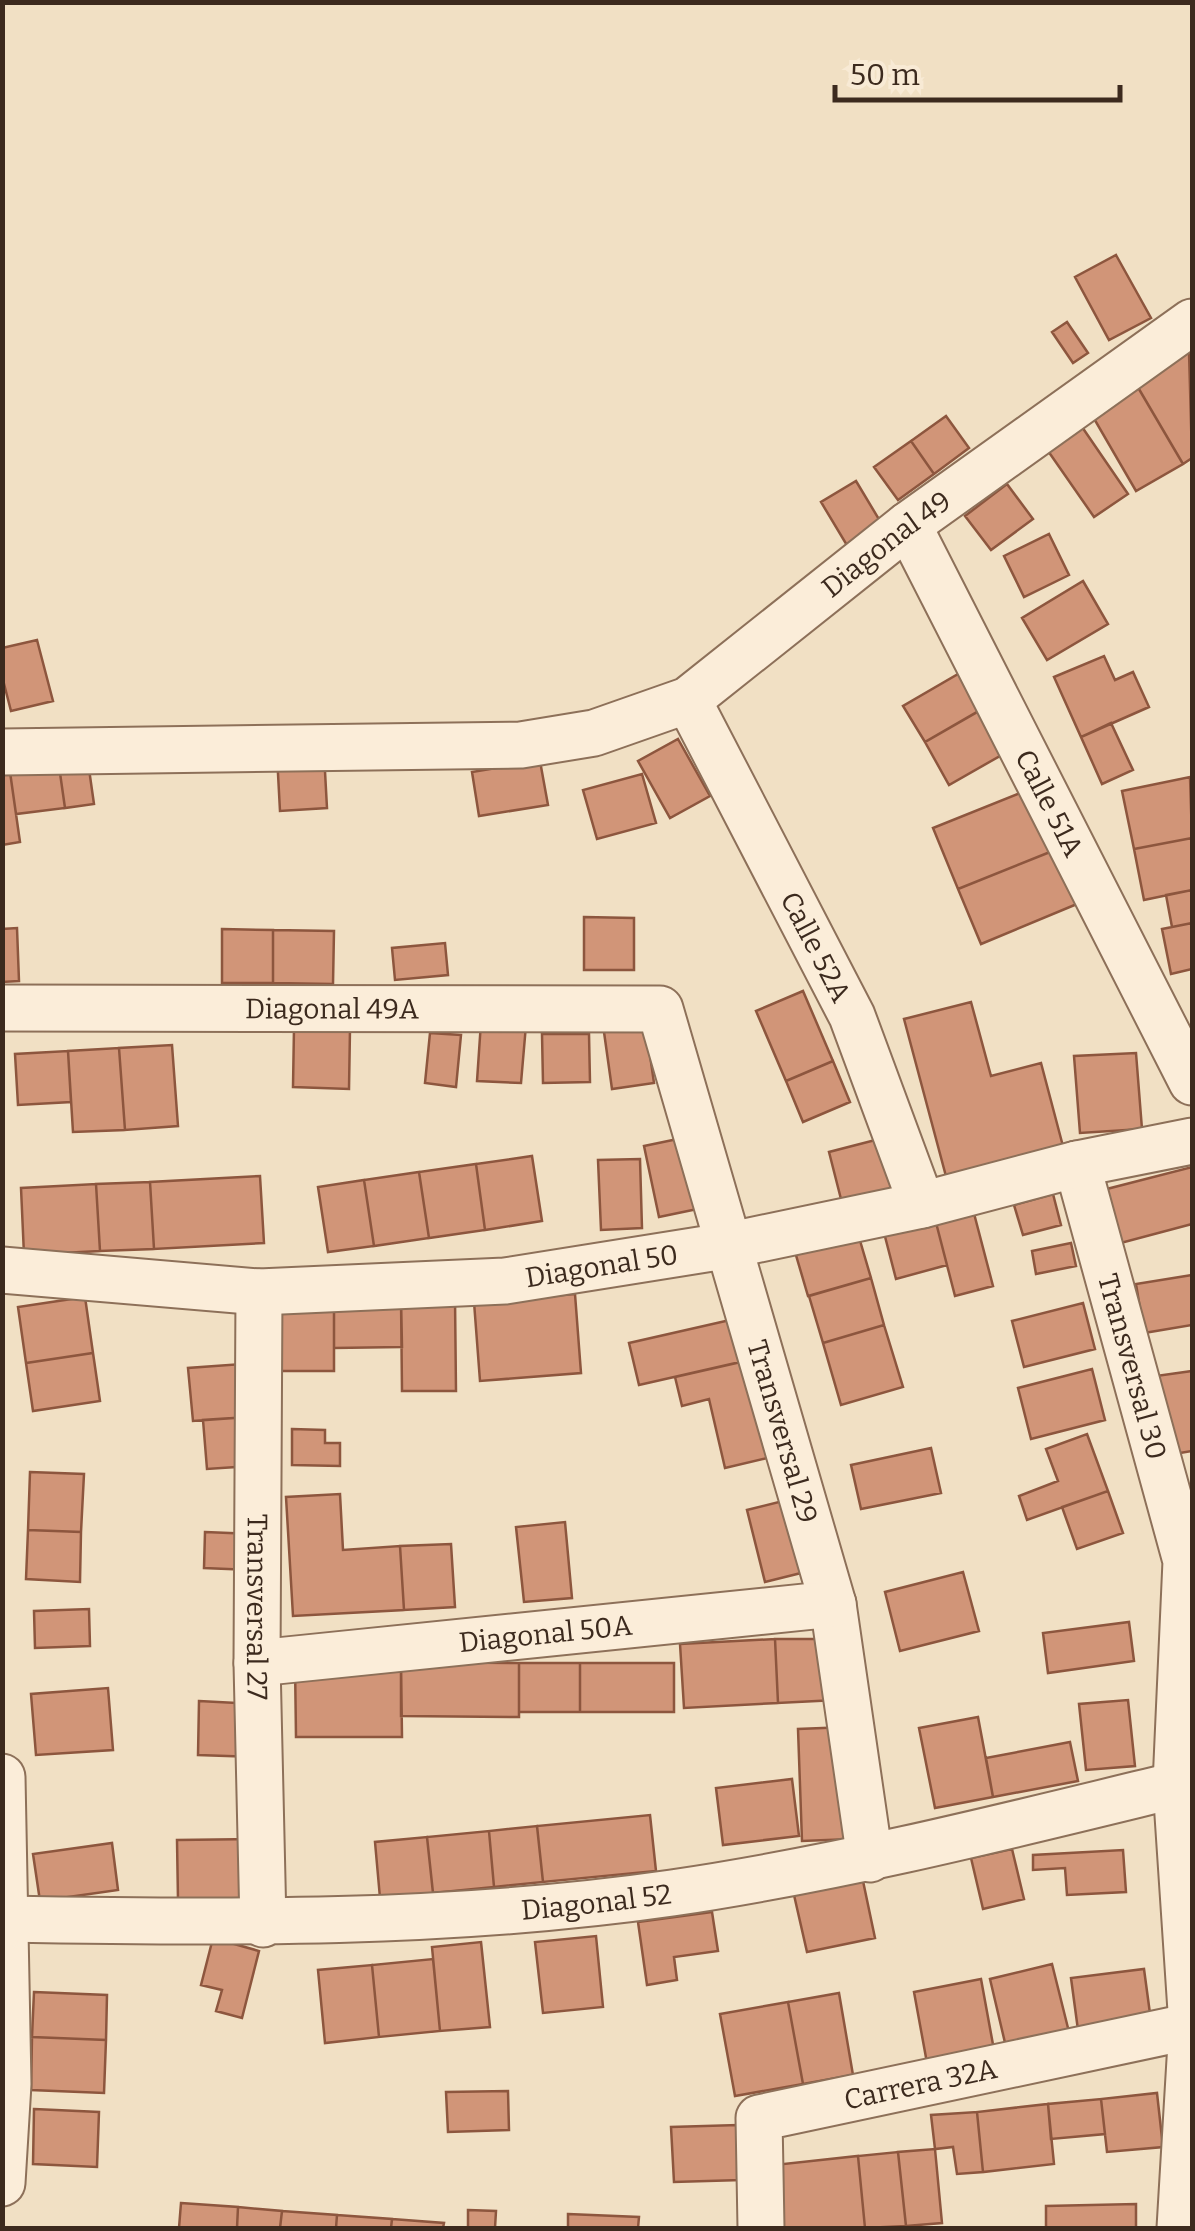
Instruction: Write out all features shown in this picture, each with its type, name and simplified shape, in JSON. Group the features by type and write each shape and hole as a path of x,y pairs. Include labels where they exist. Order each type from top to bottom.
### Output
{"street":[{"name":"Diagonal 49","path":"2,752 521,744 594,733 688,700 908,525 1192,321"},
{"name":"Calle 51A","path":"908,525 1192,1082"},
{"name":"Calle 52A","path":"688,700 852,1016 922,1205"},
{"name":"Diagonal 49A","path":"2,1008 660,1009"},
{"name":"Transversal 29","path":"660,1009 833,1604 870,1860"},
{"name":"Diagonal 50","path":"2,1270 259,1292 505,1281 731,1246 922,1205 1077,1164 1192,1142"},
{"name":"Transversal 30","path":"1077,1164 1189,1561 1176,1784 1192,2026 1180,2228"},
{"name":"Transversal 27","path":"259,1292 258,1663 263,1924"},
{"name":"Diagonal 50A","path":"258,1663 833,1604"},
{"path":"2,1777 2,2183"},
{"name":"Diagonal 52","path":"5,1919 263,1924 467,1915 633,1897 870,1860 1176,1784"},
{"name":"Carrera 32A","path":"761,2228 758,2118 1192,2026"}],"building":[{"path":"1116,255 1151,318 1109,340 1075,277"},
{"path":"1067,322 1088,353 1073,363 1052,332"},
{"path":"1189,352 1192,458 1183,464 1136,384"},
{"path":"1136,384 1183,464 1136,491 1089,410"},
{"path":"946,416 969,448 934,474 911,441"},
{"path":"1080,424 1128,494 1094,517 1046,448"},
{"path":"911,441 934,474 898,500 874,467"},
{"path":"856,481 889,536 854,557 821,502"},
{"path":"1007,484 1033,519 991,550 965,516"},
{"path":"1049,534 1069,575 1024,597 1004,556"},
{"path":"1083,581 1108,624 1047,660 1022,618"},
{"path":"37,640 53,701 11,711 2,676 2,648"},
{"path":"1104,656 1115,680 1133,672 1149,707 1081,737 1054,677"},
{"path":"965,670 986,707 925,742 903,706"},
{"path":"989,705 1014,748 949,785 925,742"},
{"path":"1111,723 1133,770 1102,784 1081,737"},
{"path":"678,739 710,796 670,818 638,761"},
{"path":"324,753 327,808 280,811 277,755"},
{"path":"87,755 94,804 65,808 58,759"},
{"path":"58,759 65,808 16,814 9,765"},
{"path":"540,761 548,805 479,816 472,772"},
{"path":"9,765 20,842 2,845 2,766"},
{"path":"642,774 656,823 597,839 583,790"},
{"path":"1190,777 1192,838 1134,849 1122,791"},
{"path":"1030,789 1055,850 958,889 933,828"},
{"path":"1192,838 1192,890 1144,900 1134,849"},
{"path":"1055,850 1077,904 981,944 958,889"},
{"path":"1192,890 1192,923 1172,927 1166,895"},
{"path":"584,917 634,918 634,970 584,970"},
{"path":"1192,923 1192,969 1171,974 1162,929"},
{"path":"17,928 19,981 2,982 2,929"},
{"path":"222,929 273,930 273,983 222,983"},
{"path":"273,930 334,931 333,984 273,983"},
{"path":"445,943 448,975 395,980 392,948"},
{"path":"803,991 833,1061 786,1081 756,1011"},
{"path":"971,1002 991,1076 1041,1063 1064,1150 947,1180 904,1019"},
{"path":"481,1022 526,1025 521,1083 477,1081"},
{"path":"646,1027 654,1083 612,1089 604,1032"},
{"path":"294,1028 350,1029 349,1089 293,1087"},
{"path":"430,1033 461,1035 456,1087 425,1083"},
{"path":"542,1034 589,1034 590,1082 543,1083"},
{"path":"172,1045 178,1126 125,1130 119,1048"},
{"path":"119,1048 125,1130 73,1132 68,1051"},
{"path":"68,1051 71,1102 18,1105 15,1054"},
{"path":"1136,1053 1142,1129 1080,1133 1074,1056"},
{"path":"833,1061 850,1102 803,1122 786,1081"},
{"path":"692,1136 707,1207 659,1217 644,1146"},
{"path":"883,1138 896,1189 842,1203 829,1152"},
{"path":"532,1156 542,1221 485,1230 476,1164"},
{"path":"640,1159 642,1228 601,1230 598,1160"},
{"path":"476,1164 485,1230 429,1238 419,1172"},
{"path":"1192,1167 1192,1224 1117,1244 1103,1190"},
{"path":"419,1172 429,1238 374,1246 364,1180"},
{"path":"260,1176 264,1243 154,1249 150,1182"},
{"path":"364,1180 374,1246 328,1252 318,1187"},
{"path":"150,1182 154,1249 100,1251 96,1184"},
{"path":"96,1184 100,1251 24,1255 21,1188"},
{"path":"1053,1194 1061,1225 1023,1235 1014,1205"},
{"path":"971,1202 993,1286 955,1296 933,1211"},
{"path":"933,1211 947,1265 896,1279 882,1225"},
{"path":"856,1227 871,1278 808,1296 793,1245"},
{"path":"1071,1243 1076,1266 1036,1274 1032,1251"},
{"path":"1192,1275 1192,1325 1144,1333 1136,1284"},
{"path":"871,1278 884,1325 823,1343 809,1296"},
{"path":"575,1294 581,1373 480,1381 474,1302"},
{"path":"85,1297 93,1353 26,1363 18,1307"},
{"path":"281,1298 334,1298 334,1371 281,1371"},
{"path":"334,1298 401,1298 402,1347 334,1348"},
{"path":"401,1298 455,1298 456,1391 402,1391"},
{"path":"1083,1303 1095,1349 1024,1367 1012,1321"},
{"path":"730,1320 740,1362 639,1385 629,1343"},
{"path":"884,1325 903,1387 841,1405 823,1343"},
{"path":"93,1353 100,1401 33,1411 26,1363"},
{"path":"754,1359 776,1456 725,1468 709,1399 682,1406 675,1377"},
{"path":"242,1364 247,1417 193,1421 188,1368"},
{"path":"1092,1369 1105,1420 1031,1439 1018,1388"},
{"path":"1192,1371 1192,1451 1168,1455 1156,1376"},
{"path":"247,1417 251,1466 207,1469 203,1420"},
{"path":"292,1429 325,1430 325,1443 340,1443 340,1466 292,1465"},
{"path":"1087,1434 1108,1491 1027,1520 1019,1496 1058,1481 1046,1449"},
{"path":"931,1448 941,1493 861,1509 851,1465"},
{"path":"30,1472 84,1474 81,1532 28,1530"},
{"path":"1108,1491 1123,1533 1077,1549 1062,1507"},
{"path":"340,1494 343,1550 400,1546 404,1610 293,1616 286,1497"},
{"path":"791,1499 809,1571 765,1582 747,1510"},
{"path":"565,1522 572,1598 524,1602 516,1527"},
{"path":"28,1530 81,1532 80,1582 26,1579"},
{"path":"205,1532 253,1534 251,1570 204,1568"},
{"path":"451,1544 455,1607 404,1610 400,1546"},
{"path":"963,1572 979,1631 900,1651 885,1592"},
{"path":"89,1609 90,1646 35,1648 34,1611"},
{"path":"1129,1622 1134,1661 1048,1673 1043,1633"},
{"path":"775,1639 830,1639 836,1700 778,1703"},
{"path":"775,1639 778,1703 684,1708 680,1644"},
{"path":"401,1662 519,1663 519,1717 401,1716"},
{"path":"401,1662 402,1737 296,1737 295,1663"},
{"path":"519,1663 580,1663 580,1712 519,1712"},
{"path":"580,1663 674,1663 674,1712 580,1712"},
{"path":"108,1688 113,1750 36,1755 31,1694"},
{"path":"1128,1700 1135,1766 1086,1770 1079,1704"},
{"path":"199,1701 257,1704 256,1757 198,1755"},
{"path":"978,1717 993,1797 935,1808 919,1728"},
{"path":"847,1727 852,1839 802,1841 798,1729"},
{"path":"1070,1742 1078,1781 993,1797 986,1758"},
{"path":"792,1779 799,1836 723,1845 716,1788"},
{"path":"650,1815 656,1871 543,1882 537,1826"},
{"path":"537,1826 543,1882 494,1887 489,1831"},
{"path":"489,1831 494,1887 433,1893 427,1837"},
{"path":"427,1837 433,1893 380,1898 375,1842"},
{"path":"257,1839 258,1900 178,1900 177,1840"},
{"path":"112,1843 118,1890 40,1901 33,1854"},
{"path":"1012,1849 1024,1899 983,1909 971,1858"},
{"path":"1123,1850 1126,1892 1067,1895 1065,1868 1033,1870 1033,1855"},
{"path":"863,1881 875,1938 807,1952 794,1895"},
{"path":"712,1912 718,1951 674,1957 677,1980 647,1985 638,1922"},
{"path":"596,1936 603,2007 543,2013 535,1942"},
{"path":"213,1938 259,1951 242,2018 216,2011 222,1990 201,1985"},
{"path":"481,1942 490,2027 440,2031 432,1947"},
{"path":"433,1959 440,2031 379,2037 372,1965"},
{"path":"1052,1964 1069,2032 1006,2047 990,1979"},
{"path":"372,1965 379,2037 325,2043 318,1970"},
{"path":"1144,1969 1151,2021 1078,2030 1071,1978"},
{"path":"981,1979 994,2050 927,2063 914,1992"},
{"path":"34,1992 107,1995 106,2040 32,2037"},
{"path":"839,1993 853,2075 803,2084 788,2002"},
{"path":"788,2002 803,2084 735,2096 720,2014"},
{"path":"32,2037 106,2040 104,2093 31,2090"},
{"path":"508,2091 509,2130 448,2132 446,2092"},
{"path":"1157,2093 1163,2147 1107,2152 1101,2099"},
{"path":"1101,2099 1105,2134 1051,2139 1048,2104"},
{"path":"1048,2104 1054,2164 983,2172 977,2112"},
{"path":"34,2109 99,2112 97,2167 33,2164"},
{"path":"977,2112 983,2172 957,2174 953,2147 935,2149 931,2115"},
{"path":"738,2125 741,2180 674,2182 671,2127"},
{"path":"935,2149 942,2223 906,2226 898,2152"},
{"path":"898,2152 906,2226 865,2228 858,2156"},
{"path":"858,2156 865,2228 780,2228 774,2165"},
{"path":"181,2203 238,2207 237,2228 179,2228"},
{"path":"1136,2204 1136,2228 1046,2228 1046,2206"},
{"path":"238,2207 282,2211 280,2228 237,2228"},
{"path":"468,2210 496,2211 495,2228 468,2228"},
{"path":"282,2211 337,2215 336,2228 280,2228"},
{"path":"568,2214 639,2217 638,2228 568,2228"},
{"path":"337,2215 392,2219 391,2228 336,2228"},
{"path":"392,2219 444,2223 443,2228 391,2228"}]}
